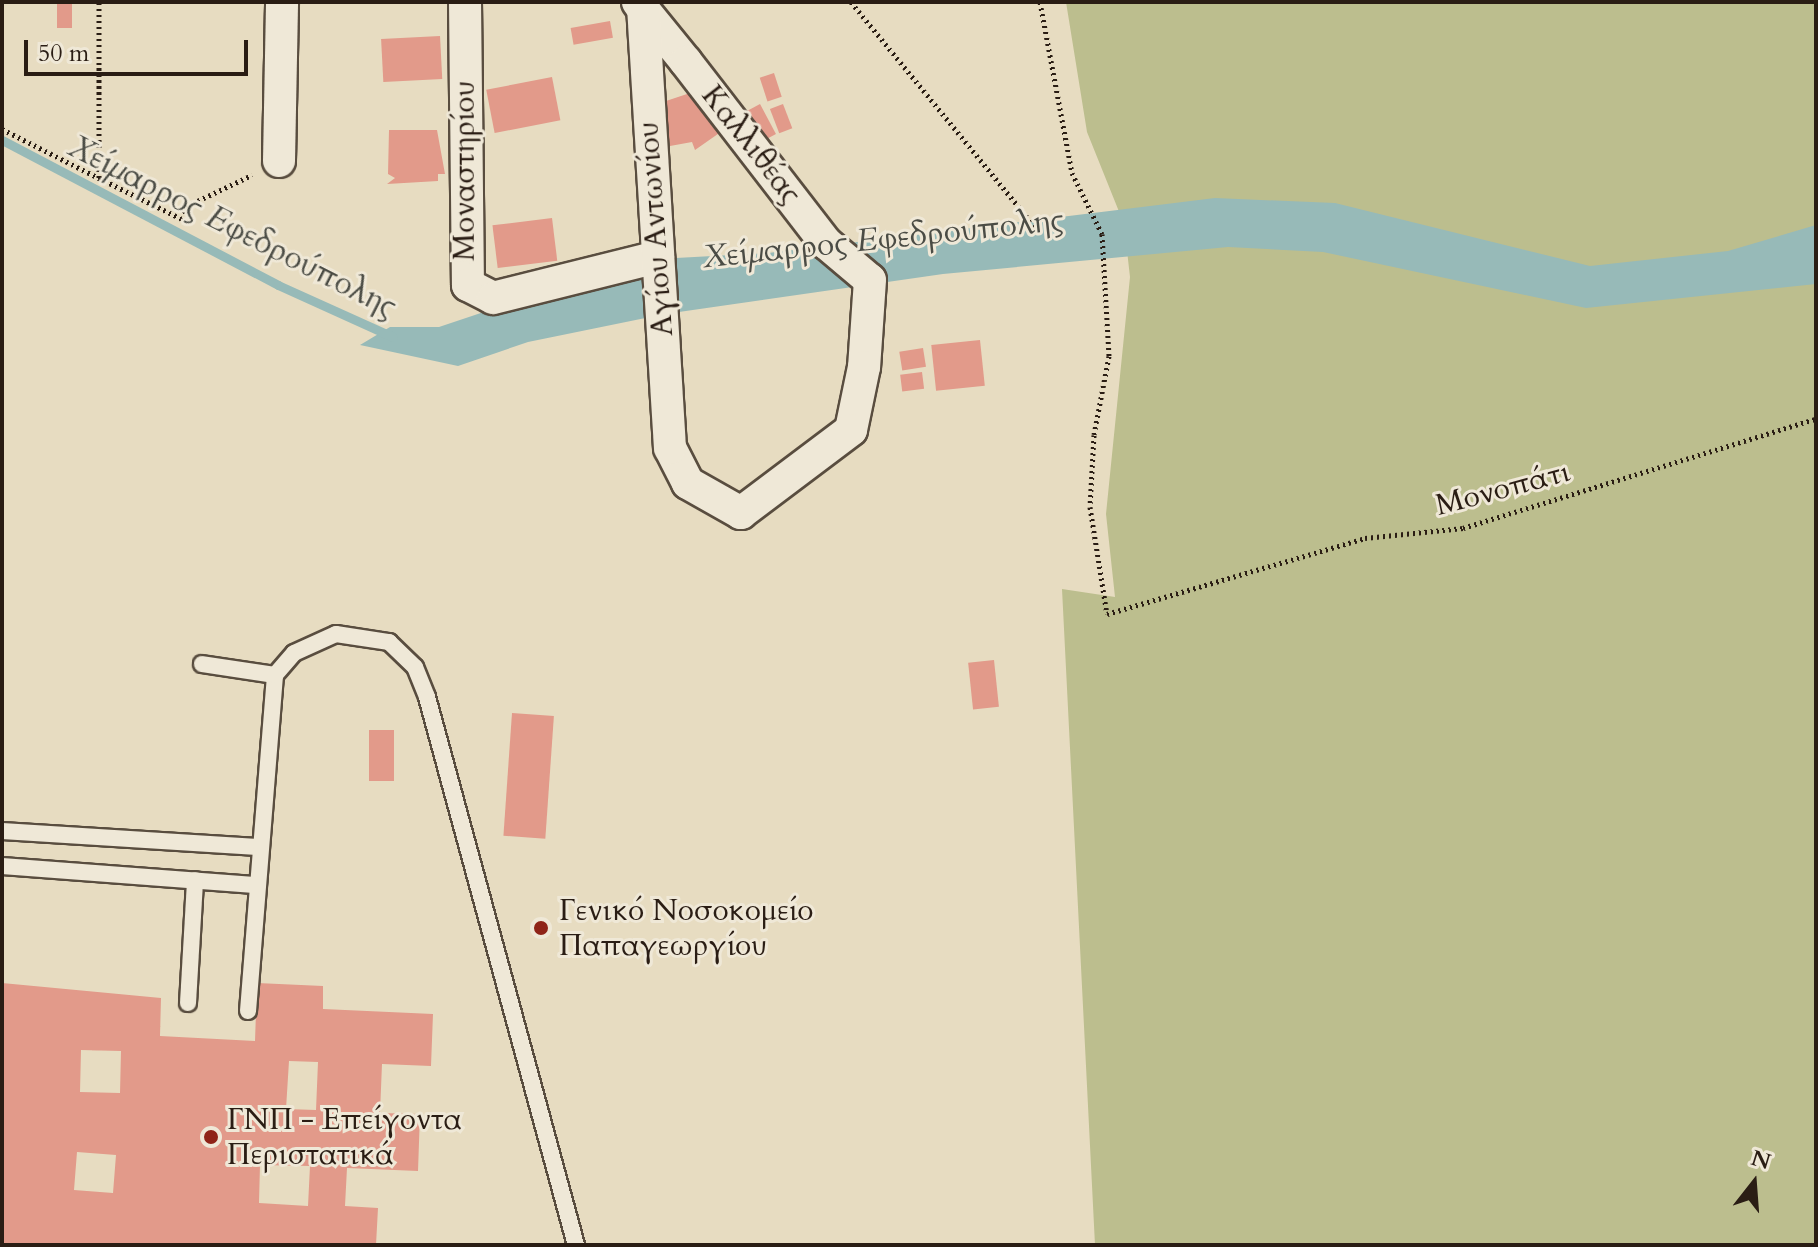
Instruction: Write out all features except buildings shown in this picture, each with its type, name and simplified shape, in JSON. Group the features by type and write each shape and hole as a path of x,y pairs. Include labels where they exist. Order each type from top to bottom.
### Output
{"street":[{"path":"279,161 282,2"},
{"name":"Μοναστηρίου","path":"465,2 468,285 493,298 658,257"},
{"name":"Αγίου Αντωνίου","path":"640,5 670,448"},
{"name":"Καλλιθέας","path":"640,5 826,243 870,280 857,417 834,445 741,513 688,483 670,448"}],"lane":[{"path":"248,1011 257,847 275,675 309,644 346,633 397,645 415,667 469,839 576,1245"},
{"path":"202,664 275,675"},
{"path":"2,831 257,847"},
{"path":"2,866 254,885"},
{"path":"188,1003 195,880"}],"path":[{"path":"99,2 99,178"},
{"path":"851,2 1037,229"},
{"name":"Μονοπάτι","path":"1040,2 1072,173 1102,234 1109,356 1094,435 1090,507 1107,614 1365,538 1463,528 1816,419"},
{"path":"2,129 182,219 187,206 279,161"}],"green space":[{"path":"1066,2 1816,2 1816,1245 1095,1245 1062,589 1115,597 1106,514 1130,277 1124,224 1087,132"}],"water":[{"path":"1215,198 1335,203 1590,266 1728,251 1816,225 1816,284 1586,308 1323,252 1228,247 943,274 665,314 528,342 458,366 360,345 390,327 439,327 589,277 676,258 768,253"}],"waterway":[{"name":"Χείμαρρος Εφεδρούπολης","path":"2,140 278,285 393,337"}],"place":[{"name":"Γενικό Νοσοκομείο Παπαγεωργίου","path":"541,928"},
{"name":"ΓΝΠ - Επείγοντα Περιστατικά","path":"211,1137"}]}
